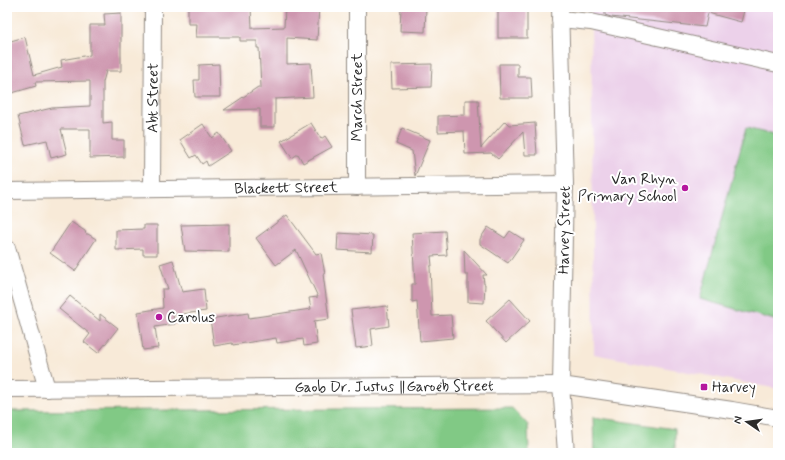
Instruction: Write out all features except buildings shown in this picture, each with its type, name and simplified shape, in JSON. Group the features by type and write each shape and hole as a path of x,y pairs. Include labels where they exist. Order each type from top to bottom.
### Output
{"street":[{"name":"Abt Street","path":"152,190 153,7"},
{"name":"March Street","path":"357,7 357,187"},
{"path":"560,13 591,22 778,64"},
{"name":"Harvey Street","path":"560,13 565,184 561,385 566,453"},
{"name":"Blackett Street","path":"7,191 565,184"},
{"path":"7,248 47,390"},
{"name":"Gaob Dr. Justus ǁGaroëb Street","path":"7,389 47,390 561,385 778,418"}],"shaded area":[{"name":"Van Rhyn Primary School","path":"591,7 778,7 778,389 594,354"}],"green space":[{"path":"746,128 778,136 778,321 700,299"},
{"path":"512,408 528,425 529,453 7,453 7,411"},
{"path":"593,417 675,429 675,453 594,453"}],"place":[{"name":"Van Rhyn Primary School","path":"685,188"},
{"name":"Carolus","path":"159,317"},
{"name":"Harvey","path":"704,387"}]}
